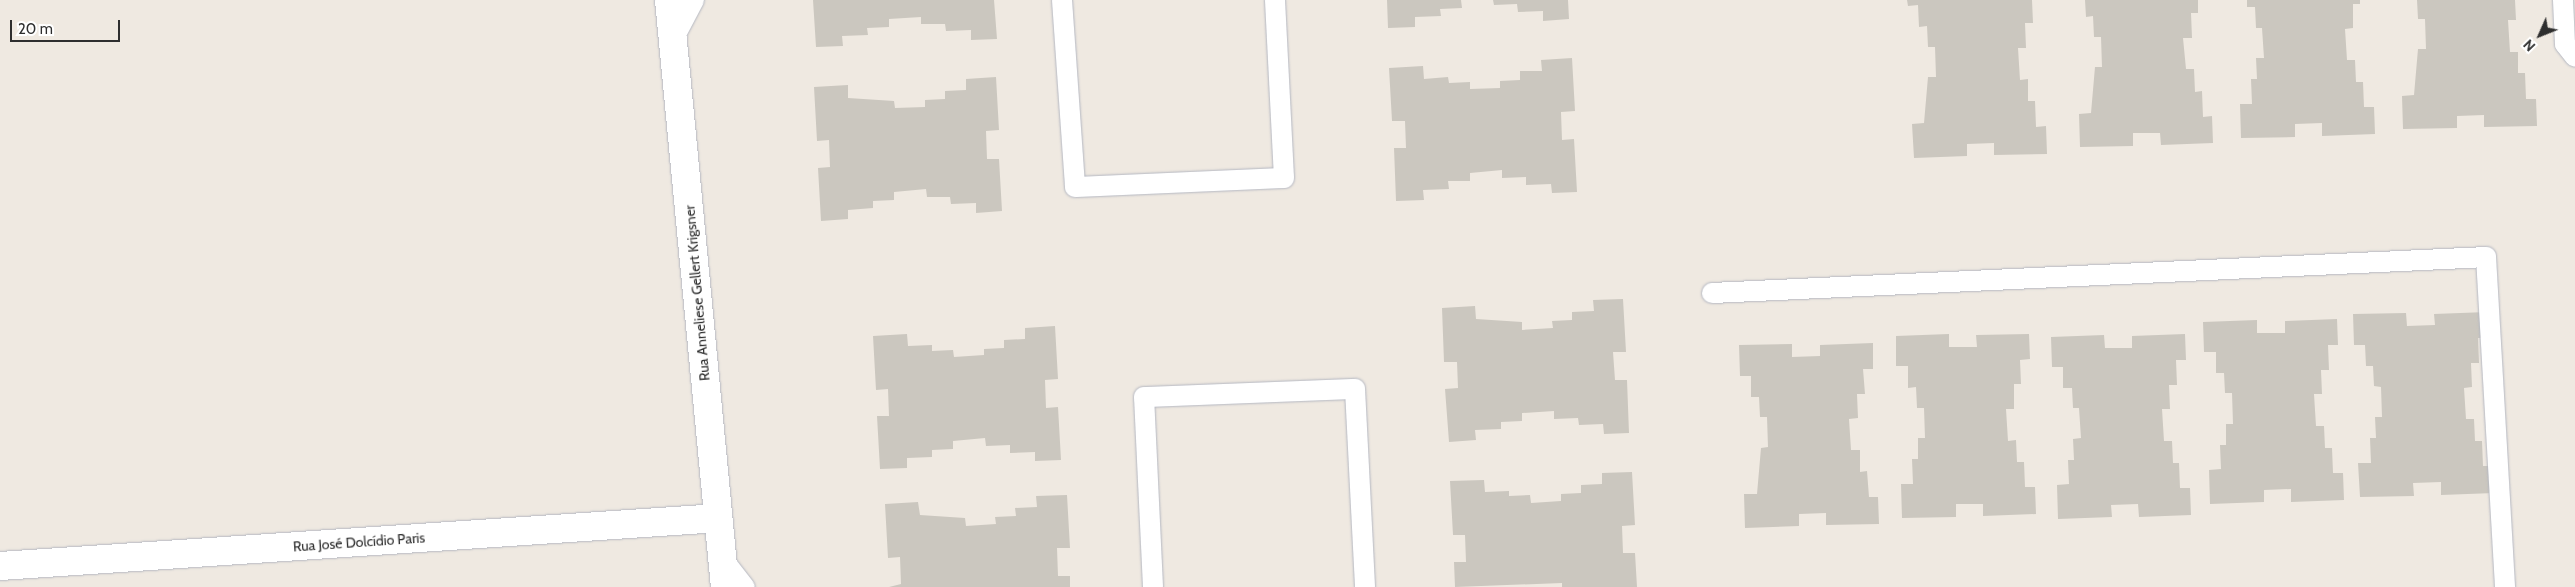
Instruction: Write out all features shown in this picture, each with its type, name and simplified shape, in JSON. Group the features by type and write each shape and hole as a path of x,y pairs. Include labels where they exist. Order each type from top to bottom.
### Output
{"street":[{"name":"Rua Anneliese Gellert Krigsner","path":"669,0 725,587"},
{"name":"Rua José Dolcídio Paris","path":"0,566 718,518"}],"lane":[{"path":"674,38 694,0"},
{"path":"1062,0 1075,186 1284,178 1274,0"},
{"path":"2563,0 2565,44 2575,57"},
{"path":"1712,293 2486,257 2505,587"},
{"path":"1153,587 1144,398 1355,389 1365,587"},
{"path":"722,558 746,587"}],"building":[{"path":"813,0 994,0 997,39 971,40 971,30 946,31 945,24 921,24 921,17 889,19 889,27 867,28 868,35 842,36 843,46 816,47"},
{"path":"1387,0 1461,0 1462,8 1440,9 1441,16 1415,17 1415,27 1388,28"},
{"path":"1493,0 1568,0 1569,19 1543,21 1543,11 1518,12 1517,4 1494,5"},
{"path":"1907,0 2032,0 2033,23 2025,23 2026,48 2018,48 2020,80 2028,79 2028,101 2035,101 2036,127 2046,126 2047,154 1994,155 1994,143 1967,144 1967,156 1914,158 1912,124 1924,123 1928,77 1936,77 1935,47 1928,47 1927,26 1919,27 1918,5 1908,6"},
{"path":"2085,0 2198,0 2198,13 2191,13 2192,38 2183,38 2186,69 2194,69 2195,92 2202,91 2203,117 2212,116 2213,143 2161,145 2160,133 2133,133 2133,146 2080,147 2079,114 2091,113 2095,67 2102,67 2101,37 2094,37 2093,16 2086,17"},
{"path":"2247,0 2360,0 2360,4 2353,4 2353,28 2345,29 2347,60 2355,60 2356,82 2363,82 2364,107 2374,107 2375,134 2322,136 2322,123 2295,124 2295,137 2241,138 2240,104 2252,104 2251,79 2257,79 2256,58 2264,58 2262,28 2256,28 2255,7 2247,7"},
{"path":"2417,0 2515,0 2516,20 2508,20 2510,52 2518,52 2518,73 2525,73 2526,99 2536,99 2537,126 2484,127 2484,115 2457,116 2457,128 2403,129 2402,96 2414,95 2418,49 2426,49 2425,19 2418,19"},
{"path":"1572,58 1575,111 1561,112 1562,140 1574,139 1577,192 1552,193 1551,184 1526,185 1526,177 1502,178 1502,170 1470,173 1470,181 1448,181 1449,189 1423,190 1424,200 1396,201 1394,148 1406,148 1405,121 1392,121 1389,68 1423,66 1424,79 1448,77 1449,83 1470,82 1470,89 1500,88 1500,81 1520,80 1520,71 1542,71 1541,60"},
{"path":"996,77 999,130 986,131 987,159 999,159 1002,211 976,213 976,203 951,204 950,197 927,197 926,189 894,192 894,200 873,201 873,208 848,210 848,219 821,221 818,168 830,167 829,140 817,141 814,87 848,85 848,98 894,101 895,108 925,107 925,100 945,99 945,91 966,90 966,79"},
{"path":"1623,299 1626,352 1613,352 1615,380 1627,380 1629,433 1604,434 1603,424 1579,425 1578,418 1554,419 1554,411 1522,413 1522,421 1501,422 1501,429 1475,430 1476,440 1449,442 1445,389 1458,388 1457,362 1444,362 1442,308 1475,306 1476,319 1522,322 1522,330 1553,328 1552,321 1572,320 1572,312 1594,311 1593,300"},
{"path":"2487,312 2488,338 2478,338 2479,363 2471,363 2472,387 2464,388 2466,419 2474,419 2475,441 2482,441 2483,466 2492,466 2494,493 2441,495 2441,482 2413,483 2414,496 2360,497 2358,463 2371,463 2370,438 2376,438 2375,417 2382,417 2381,387 2374,386 2373,366 2366,366 2365,345 2354,345 2353,314 2406,313 2407,326 2435,325 2434,314"},
{"path":"2337,319 2338,345 2328,345 2329,370 2321,370 2322,394 2314,394 2316,426 2324,426 2325,448 2332,448 2333,473 2343,473 2344,500 2291,502 2291,489 2264,490 2264,502 2210,504 2209,470 2221,469 2220,445 2226,445 2226,424 2233,424 2232,393 2225,393 2224,373 2216,373 2216,352 2204,352 2203,322 2257,320 2257,333 2285,333 2285,321"},
{"path":"1055,326 1058,379 1045,380 1046,408 1058,407 1061,460 1035,461 1035,452 1010,453 1010,445 986,446 985,438 953,441 953,449 932,450 932,457 907,458 907,468 880,469 877,416 889,416 888,389 876,390 873,336 907,334 908,346 932,345 932,351 953,350 954,357 984,355 984,349 1004,348 1004,340 1025,339 1025,328"},
{"path":"1949,334 1949,347 1977,347 1976,335 2029,334 2030,359 2020,360 2021,384 2014,384 2014,409 2006,409 2008,441 2016,440 2017,462 2024,462 2025,487 2035,487 2036,514 1983,516 1983,504 1956,504 1956,517 1902,518 1901,484 1913,484 1912,459 1918,459 1918,438 1925,438 1924,408 1917,408 1916,387 1908,388 1908,366 1896,366 1896,336"},
{"path":"2185,334 2186,360 2176,360 2177,385 2169,385 2170,409 2162,409 2164,441 2172,441 2173,463 2179,463 2180,488 2190,488 2191,515 2139,517 2138,504 2111,505 2112,517 2058,519 2057,485 2069,484 2068,460 2074,460 2073,439 2081,438 2079,408 2073,408 2072,388 2063,388 2063,367 2052,367 2051,337 2104,335 2105,348 2132,348 2132,336"},
{"path":"1873,343 1873,369 1863,369 1865,394 1857,394 1858,418 1849,419 1851,450 1860,450 1860,472 1867,471 1869,497 1878,497 1879,524 1826,525 1826,513 1799,514 1799,526 1745,528 1744,494 1757,494 1761,448 1768,447 1767,417 1760,417 1759,397 1751,397 1751,376 1740,376 1739,345 1792,344 1792,357 1820,356 1820,345"},
{"path":"1632,472 1635,525 1622,526 1623,553 1635,553 1637,587 1562,587 1562,583 1455,587 1454,562 1466,562 1465,535 1453,535 1450,481 1484,480 1485,492 1509,491 1509,496 1530,495 1531,503 1561,501 1561,494 1581,493 1581,485 1602,484 1602,473"},
{"path":"1067,495 1070,548 1057,548 1058,576 1070,576 1070,587 889,587 901,584 900,557 888,558 885,504 918,502 920,515 965,518 966,526 996,524 995,517 1016,516 1015,508 1037,507 1036,496"}]}
